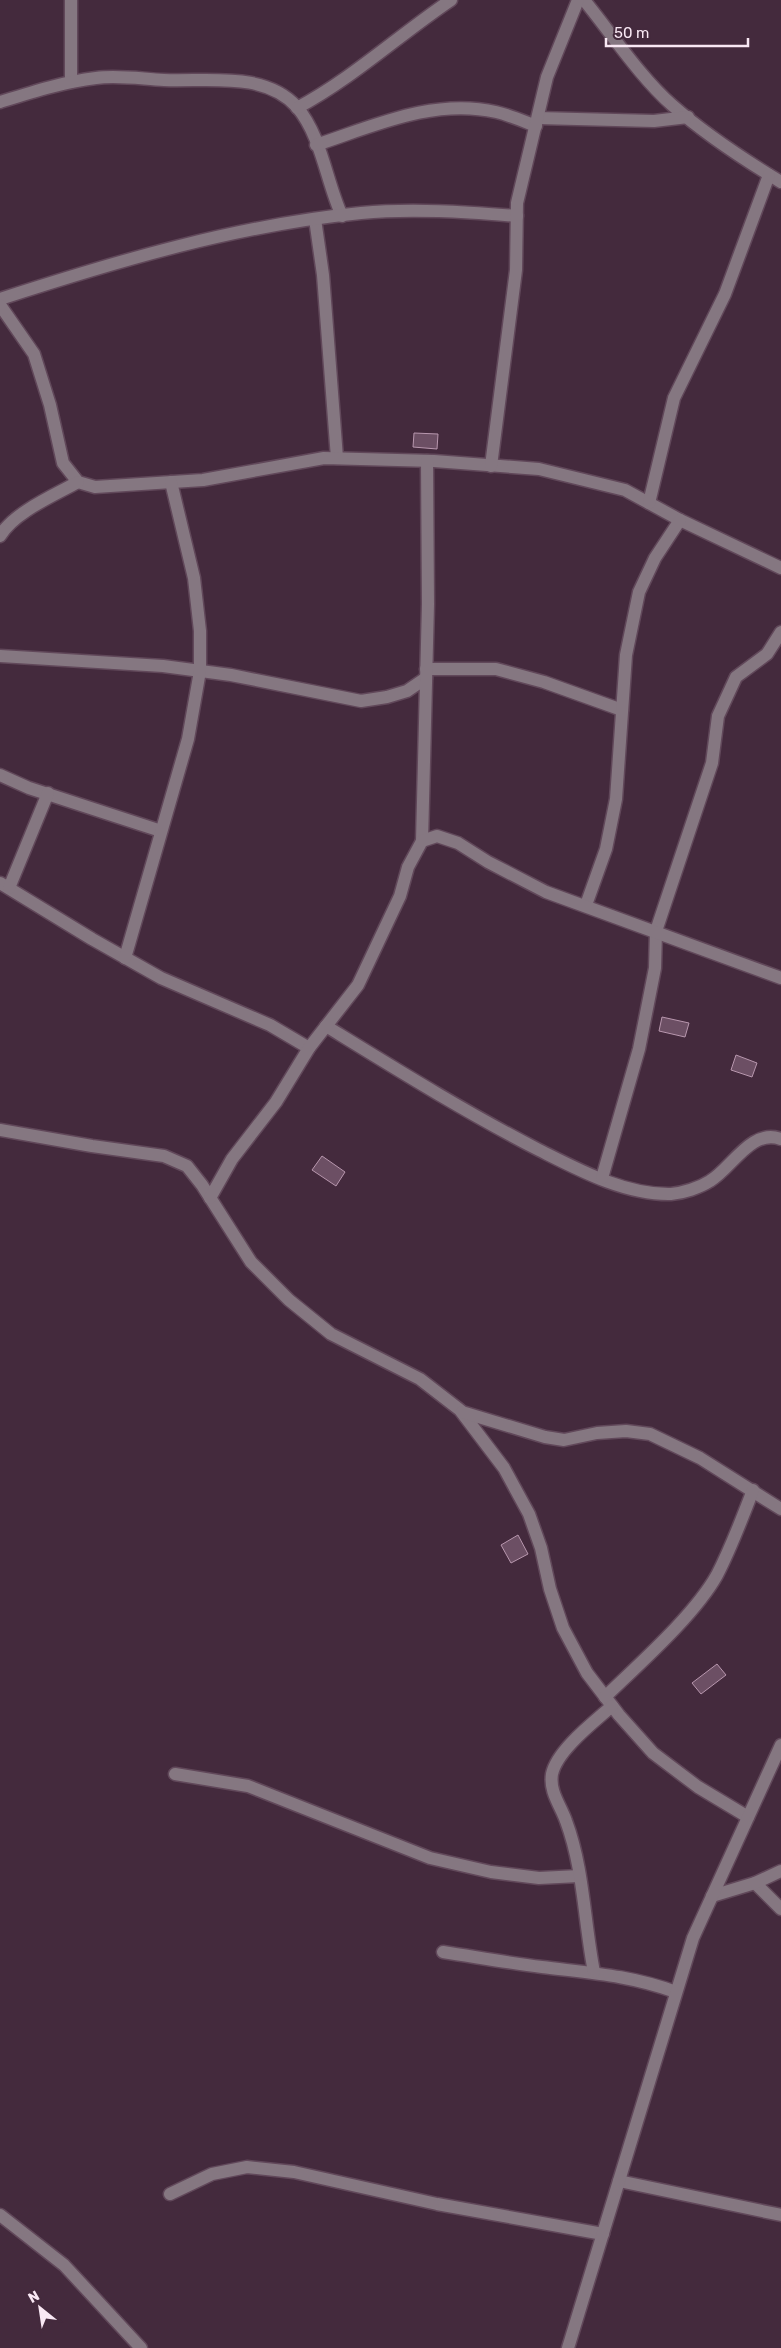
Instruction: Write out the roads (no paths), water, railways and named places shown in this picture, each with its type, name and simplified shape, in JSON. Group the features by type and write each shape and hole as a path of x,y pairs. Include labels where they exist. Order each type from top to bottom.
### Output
{"street":[{"path":"71,0 71,82"},
{"path":"297,108 329,91 415,24 451,0"},
{"path":"491,466 516,270 517,203 548,77 578,0"},
{"path":"584,0 671,104 734,154 781,182"},
{"path":"0,102 71,82 98,78 227,80 281,92 297,108 308,125 342,216"},
{"path":"316,145 393,119 437,108 471,108 537,122 654,121 688,117"},
{"path":"649,503 674,398 725,294 769,175"},
{"path":"0,299 167,248 315,220 363,213 432,212 517,216"},
{"path":"315,220 323,275 337,458"},
{"path":"0,305 34,354 50,405 63,463 78,482 95,487 202,480 324,458 427,461 538,469 625,490 680,520 781,568"},
{"path":"210,1198 232,1159 276,1102 309,1048 358,985 400,896 408,867 422,841 426,674 427,461"},
{"path":"0,536 4,529 31,508 78,482"},
{"path":"125,958 150,878 188,739 200,671 200,631 194,578 171,482"},
{"path":"586,906 606,849 616,799 626,655 639,592 655,558 680,520"},
{"path":"602,1178 616,1122 639,1049 655,968 656,931 712,763 718,716 736,677 766,654 781,632"},
{"path":"0,656 145,665 200,671 232,675 361,701 408,691 426,674 496,669 544,682 622,710"},
{"path":"0,775 48,794 162,831"},
{"path":"48,794 5,886 161,978 270,1025 309,1048"},
{"path":"422,841 437,836 458,843 488,862 546,892 781,978"},
{"path":"326,1026 438,1096 569,1165 634,1191 671,1194 688,1191 710,1181 746,1148 760,1139 774,1137 781,1139"},
{"path":"0,1130 164,1156 186,1166 210,1198 251,1262 289,1300 332,1334 420,1378 462,1412 504,1468 529,1514 541,1548 550,1589 563,1628 587,1673 608,1701 653,1753 698,1787 748,1818"},
{"path":"462,1412 545,1437 564,1440 597,1433 626,1431 650,1434 700,1458 781,1509"},
{"path":"594,1972 579,1876 566,1821 552,1788 552,1774 560,1758 608,1701 692,1609 716,1577 733,1541 753,1490"},
{"path":"568,2348 693,1938 781,1744"},
{"path":"175,1774 248,1786 430,1858 491,1872 539,1878 579,1876"},
{"path":"712,1896 755,1883 781,1871"},
{"path":"755,1883 781,1909"},
{"path":"443,1952 541,1967 594,1972 646,1981 676,1992"},
{"path":"170,2194 212,2174 247,2167 294,2172 437,2204 603,2234"},
{"path":"619,2181 781,2215"},
{"path":"0,2215 64,2265 133,2345"}]}
